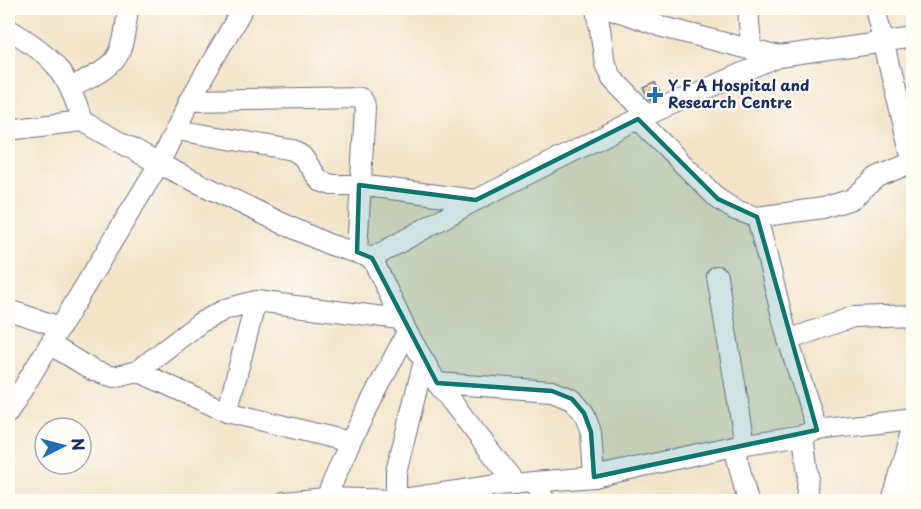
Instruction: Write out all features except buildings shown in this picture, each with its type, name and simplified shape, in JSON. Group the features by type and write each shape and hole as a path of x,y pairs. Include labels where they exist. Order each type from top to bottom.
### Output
{"street":[{"path":"72,87 107,70 120,53 128,8"},
{"path":"8,413 159,164 190,100 243,8"},
{"path":"779,57 663,27 608,8 605,64 612,78 643,117 718,199 735,210 758,217 823,208 852,199 877,177 913,165 875,8"},
{"path":"748,8 751,48"},
{"path":"8,29 42,51 72,87 82,121"},
{"path":"8,130 82,121 159,164 297,230 328,244 364,255 643,117 779,57 883,40 914,38"},
{"path":"190,100 360,98 365,107 359,185 364,255 437,383 512,488 546,501"},
{"path":"177,130 293,150 302,156 320,181 332,184 359,185 476,200"},
{"path":"758,217 810,432 806,501"},
{"path":"717,276 748,501"},
{"path":"51,345 94,371 114,377 137,371 201,322 226,309 256,302 404,326"},
{"path":"227,412 256,302"},
{"path":"8,310 61,327"},
{"path":"788,340 853,316 914,315"},
{"path":"326,498 404,326"},
{"path":"396,500 396,472 424,361"},
{"path":"137,371 227,412 350,442"},
{"path":"437,383 552,391 572,399 584,413 591,432 594,477"},
{"path":"284,501 326,498 396,500 512,488 594,477 810,432 914,419"},
{"path":"892,501 914,424"}],"highlighted area":[{"path":"638,119 718,199 757,217 817,430 594,477 591,432 584,413 572,399 552,391 437,383 372,258 357,252 359,185 476,200"}],"place":[{"name":"Y F A Hospital and Research Centre","path":"655,95"}]}
